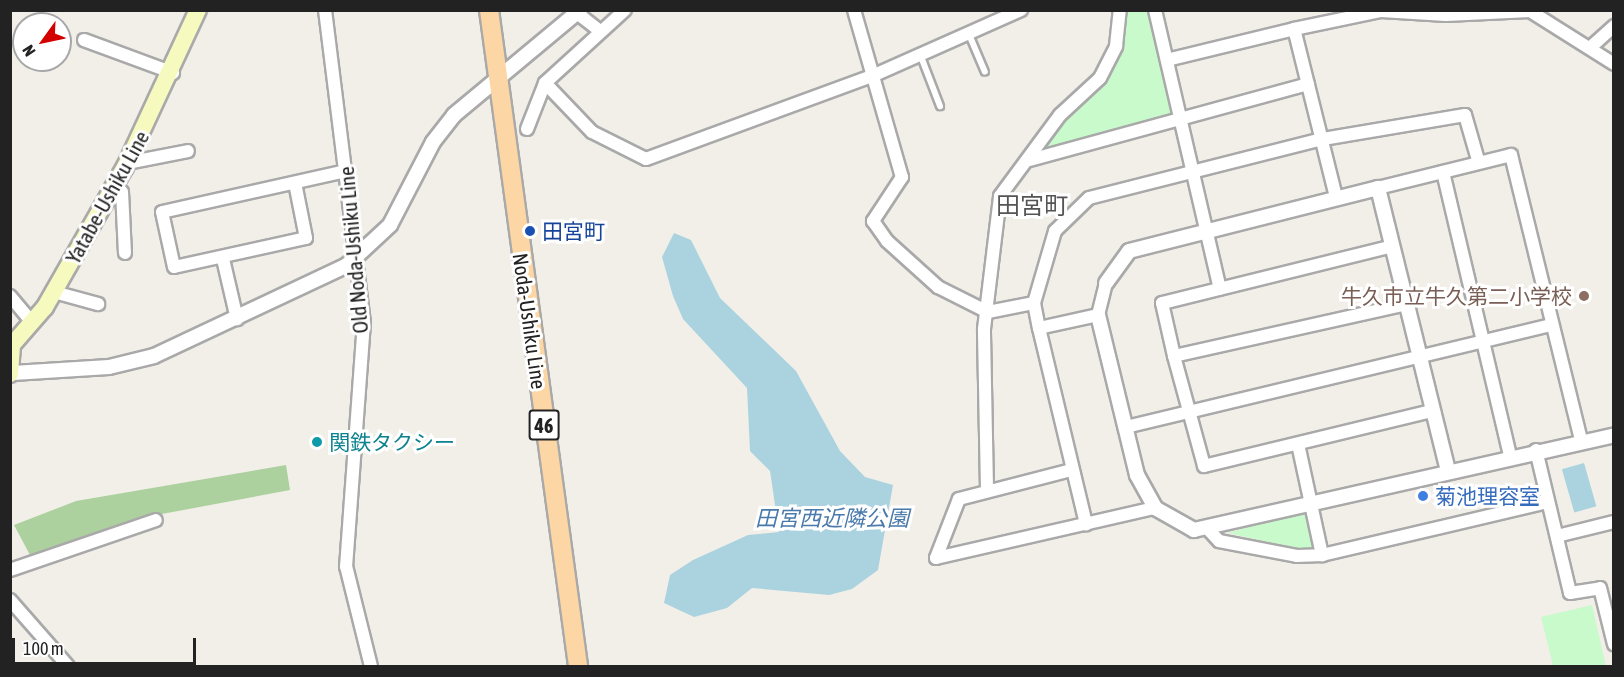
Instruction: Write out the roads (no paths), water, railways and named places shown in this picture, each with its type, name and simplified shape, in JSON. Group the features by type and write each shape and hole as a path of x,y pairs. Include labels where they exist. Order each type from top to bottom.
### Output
{"main road":[{"name":"Yatabe-Ushiku Line","path":"12,374 12,345 54,292 114,187 173,73 198,10"},
{"name":"Noda-Ushiku Line","path":"489,10 580,660"}],"street":[{"name":"Old Noda-Ushiku Line","path":"325,10 358,257 364,322 345,546 356,622 371,666"},
{"path":"527,129 544,83 625,10"},
{"path":"854,10 902,177 873,221 938,287 988,312 1034,303"},
{"path":"544,83 592,132 646,159 872,76 968,31 1021,10"},
{"path":"987,489 988,312 1000,196 1030,160 1060,115 1100,78 1116,46 1120,10"},
{"path":"1155,10 1181,117 1204,233 1220,289"},
{"path":"1167,60 1294,29 1381,11 1445,13 1530,11 1592,46 1614,64"},
{"path":"12,374 133,362 237,319 358,257 397,215 441,130 498,78 578,12 600,31"},
{"path":"1592,46 1614,27"},
{"path":"1294,29 1336,197"},
{"path":"84,40 173,73"},
{"path":"1030,160 1308,84"},
{"path":"1086,524 1071,470 1034,303 1054,231 1089,198 1323,139 1466,115 1478,160"},
{"path":"127,163 188,150"},
{"path":"1581,440 1551,325 1511,154 1478,160 1443,172 1336,197 1129,251 1106,283 1098,315 1137,475 1155,508 1194,530 1310,501 1581,440 1614,435"},
{"path":"295,183 306,238 223,259 174,267 162,212 346,171"},
{"path":"1443,172 1510,456"},
{"path":"114,187 122,192 125,253"},
{"path":"1378,188 1418,358 1448,470"},
{"path":"1393,246 1162,303 1174,356 1204,466 1432,411"},
{"path":"223,259 237,319"},
{"path":"54,292 98,304"},
{"path":"10,296 32,322"},
{"path":"1174,356 1406,304"},
{"path":"1040,328 1098,315"},
{"path":"1126,427 1485,344 1551,325"},
{"path":"1298,444 1322,555"},
{"path":"1536,450 1570,593 1614,585"},
{"path":"1071,470 987,489 959,499 936,558 1155,508"},
{"path":"1206,527 1219,541 1297,556 1322,555 1548,502"},
{"path":"10,570 156,520"},
{"path":"1557,536 1614,522"},
{"path":"1600,588 1614,644"},
{"path":"10,600 68,666"}],"lane":[{"path":"968,31 985,72"},
{"path":"920,53 940,106"}],"water":[{"name":"田宮西近隣公園","path":"674,233 691,240 720,298 796,371 840,451 865,477 893,485 878,570 852,589 829,595 752,588 727,608 694,617 664,603 670,575 693,560 748,535 779,532 770,471 750,451 747,388 683,319 673,296 662,257"},
{"path":"1584,463 1596,506 1574,513 1562,469"}],"place":[{"name":"田宮町","path":"530,231"},
{"name":"牛久市立牛久第二小学校","path":"1584,296"},
{"name":"関鉄タクシー","path":"317,442"},
{"name":"菊池理容室","path":"1423,496"}],"district":[{"name":"田宮町","path":"1032,206"}]}
